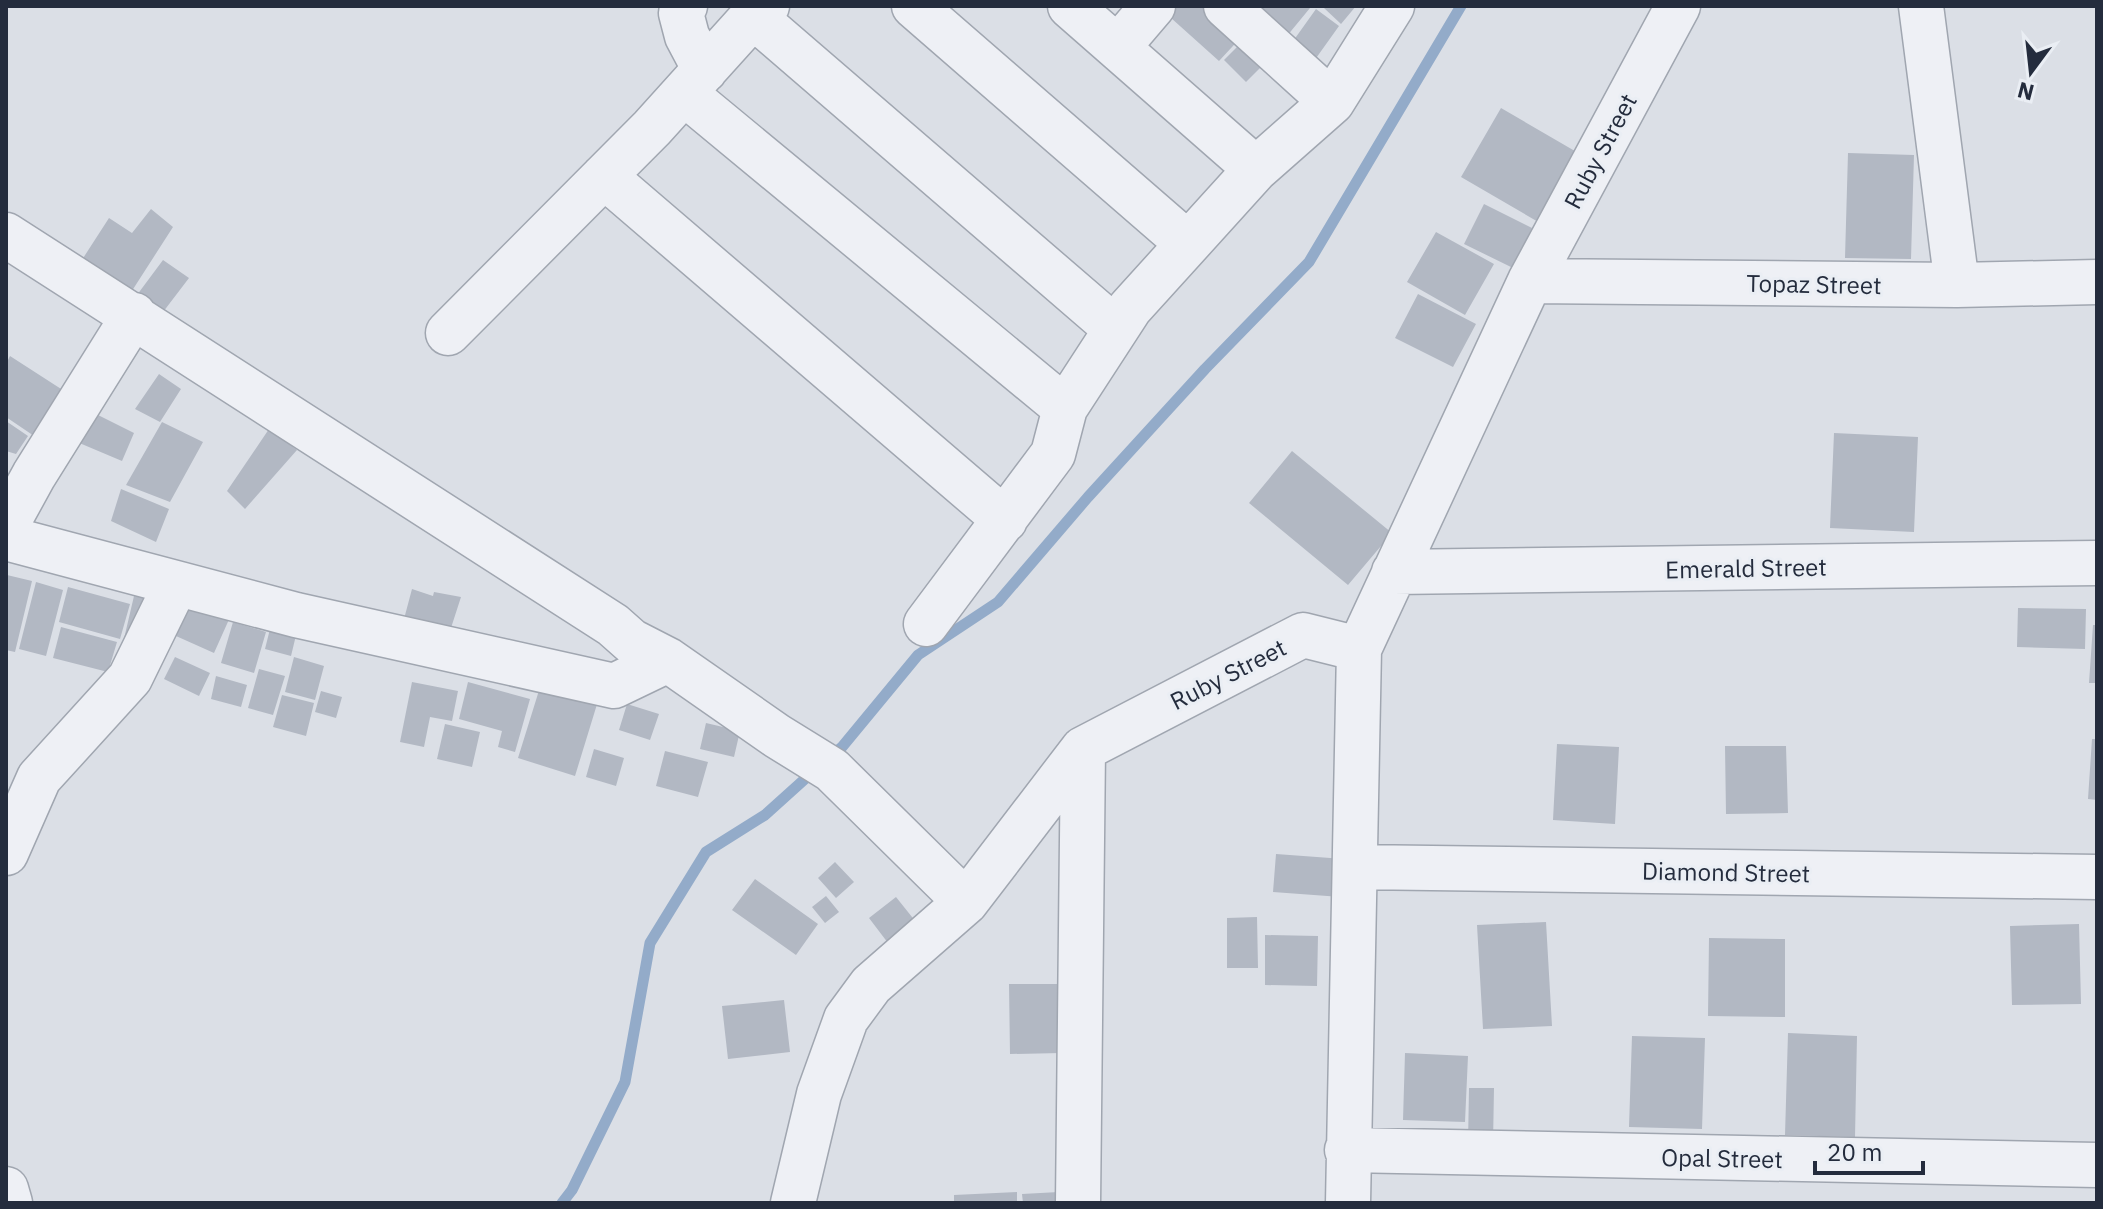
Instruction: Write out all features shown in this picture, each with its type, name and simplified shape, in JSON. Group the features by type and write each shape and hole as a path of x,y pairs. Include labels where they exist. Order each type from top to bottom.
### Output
{"street":[{"path":"685,6 681,13 695,81 1065,408"},
{"path":"914,6 1187,243"},
{"path":"1070,6 1256,169"},
{"path":"1118,47 1153,6"},
{"path":"1226,6 1332,102"},
{"path":"926,624 1053,454 1065,408 1130,308 1256,169 1332,102 1392,6"},
{"name":"Ruby Street","path":"793,1203 819,1094 846,1019 871,985 966,902 1083,749 1303,635 1359,649 1530,281 1678,6"},
{"path":"1921,6 1957,285"},
{"path":"448,333 604,176 760,11 1116,329"},
{"path":"604,176 1005,520"},
{"path":"6,235 613,625 631,641 668,660 777,736 832,770 966,902"},
{"name":"Topaz Street","path":"1530,281 1957,285 2097,282"},
{"path":"6,526 34,475 134,315"},
{"path":"6,538 296,615 614,686 668,660"},
{"name":"Emerald Street","path":"1394,572 2097,563"},
{"path":"6,853 39,778 130,678 176,584"},
{"path":"1348,1203 1359,649"},
{"path":"1078,1203 1083,749"},
{"name":"Diamond Street","path":"1356,867 2097,877"},
{"name":"Opal Street","path":"1347,1150 2097,1165"},
{"path":"6,1189 10,1203"}],"building":[{"path":"1163,6 1215,6 1245,33 1219,61 1161,9"},
{"path":"1261,6 1310,8 1282,42 1251,17"},
{"path":"1356,6 1341,24 1324,8"},
{"path":"1316,9 1339,26 1314,61 1291,44"},
{"path":"1250,34 1272,56 1246,82 1224,60"},
{"path":"1501,108 1580,154 1540,223 1461,177"},
{"path":"1848,153 1914,155 1911,259 1845,258"},
{"path":"1484,204 1532,228 1513,268 1464,244"},
{"path":"151,209 173,227 128,297 78,266 109,218 132,233"},
{"path":"1436,232 1494,264 1465,315 1407,282"},
{"path":"163,260 189,278 160,316 134,299"},
{"path":"1418,294 1476,324 1453,367 1395,338"},
{"path":"10,356 72,396 40,440 6,417 6,364"},
{"path":"159,374 181,389 160,422 135,409"},
{"path":"92,412 134,433 122,461 77,442"},
{"path":"6,421 28,436 16,454 6,451"},
{"path":"162,422 203,442 170,502 126,485"},
{"path":"269,429 297,450 245,509 227,491"},
{"path":"1834,433 1918,437 1914,532 1830,528"},
{"path":"1292,451 1392,533 1348,585 1249,503"},
{"path":"121,489 169,509 156,542 111,521"},
{"path":"7,575 32,581 15,652 6,650"},
{"path":"36,582 63,590 46,656 19,649"},
{"path":"68,587 130,604 120,639 59,622"},
{"path":"412,589 433,596 434,592 461,597 450,631 400,634"},
{"path":"134,596 154,600 123,643"},
{"path":"193,598 231,615 214,653 176,636"},
{"path":"2018,608 2086,609 2085,649 2017,647"},
{"path":"272,621 298,627 291,656 265,649"},
{"path":"233,622 266,632 254,673 221,663"},
{"path":"2093,625 2097,625 2097,683 2089,683"},
{"path":"61,627 117,642 108,672 53,658"},
{"path":"175,657 210,673 199,696 164,679"},
{"path":"294,657 324,666 315,700 285,692"},
{"path":"259,669 285,676 273,715 248,708"},
{"path":"216,676 247,685 241,707 211,699"},
{"path":"412,682 458,691 452,721 430,717 424,747 400,742"},
{"path":"468,682 530,699 515,752 498,747 502,731 459,719"},
{"path":"541,684 598,701 575,776 518,758"},
{"path":"321,691 342,697 336,718 315,712"},
{"path":"282,695 314,703 306,736 273,727"},
{"path":"627,704 659,714 650,740 619,730"},
{"path":"706,723 740,731 734,757 700,749"},
{"path":"445,724 480,732 472,767 437,759"},
{"path":"2092,739 2097,739 2097,800 2088,799"},
{"path":"1557,744 1619,747 1615,824 1553,820"},
{"path":"1725,746 1786,746 1788,813 1726,814"},
{"path":"594,749 624,758 616,786 586,777"},
{"path":"665,751 708,762 698,797 656,786"},
{"path":"1276,854 1344,859 1341,897 1273,892"},
{"path":"835,862 854,882 836,898 818,878"},
{"path":"755,879 818,924 796,955 732,910"},
{"path":"826,896 839,912 825,923 812,907"},
{"path":"896,897 916,922 888,943 869,918"},
{"path":"1257,917 1258,968 1227,968 1227,918"},
{"path":"1546,922 1552,1026 1483,1029 1477,925"},
{"path":"2079,924 2081,1004 2012,1005 2010,926"},
{"path":"1265,935 1318,936 1317,986 1265,985"},
{"path":"1709,938 1785,939 1785,1017 1708,1016"},
{"path":"1009,984 1060,984 1061,1053 1010,1054"},
{"path":"784,1000 790,1052 728,1059 722,1006"},
{"path":"1788,1033 1857,1036 1855,1137 1785,1135"},
{"path":"1632,1036 1705,1038 1702,1129 1629,1127"},
{"path":"1405,1053 1468,1056 1465,1122 1403,1120"},
{"path":"1469,1088 1494,1088 1493,1144 1468,1144"},
{"path":"1017,1192 1017,1203 954,1203 954,1195"},
{"path":"1059,1192 1059,1203 1023,1203 1022,1194"}],"waterway":[{"path":"829,758 842,747 918,655 998,602 1088,497 1205,369 1309,262 1461,6"},
{"path":"562,1203 572,1190 625,1082 650,943 706,852 765,815 816,769"}]}
